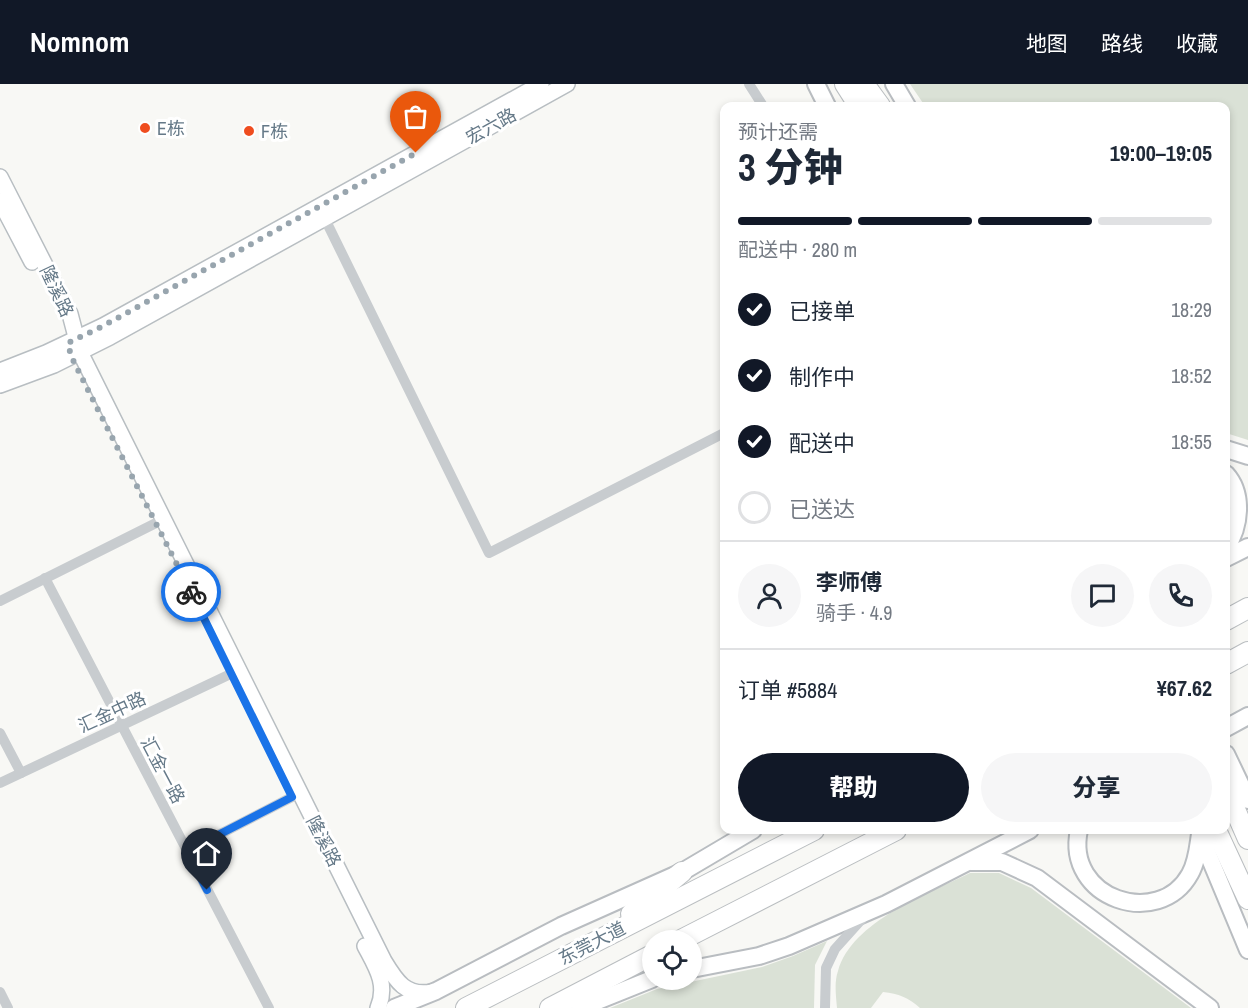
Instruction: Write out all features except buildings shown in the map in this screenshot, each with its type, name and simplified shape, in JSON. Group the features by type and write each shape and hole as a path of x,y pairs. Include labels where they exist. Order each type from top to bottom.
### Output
{"highway":[{"path":"845,84 857,102"},
{"path":"864,84 877,102"},
{"path":"1230,618 1248,608"},
{"path":"1230,662 1248,652"},
{"path":"1230,787 1248,839"},
{"name":"东莞大道","path":"466,1008 806,834"},
{"path":"701,930 888,834"},
{"path":"1207,834 1248,899"},
{"path":"600,939 682,872"},
{"path":"550,1008 642,960"}],"main road":[{"path":"816,84 822,102"},
{"path":"894,84 905,102"},
{"path":"1230,450 1248,456"},
{"path":"1230,481 1236,492 1238,511 1236,526 1230,539"},
{"path":"1230,556 1248,547"},
{"path":"1230,726 1248,716"},
{"path":"1230,787 1248,800"},
{"path":"394,1008 436,991 561,926 682,872 746,834"},
{"path":"702,967 759,956 789,946 874,909 1022,834"},
{"path":"1078,834 1078,859 1088,879 1102,891 1120,901 1144,903 1165,898 1179,889 1194,866 1204,834"},
{"path":"1206,834 1248,950"},
{"path":"968,862 1002,862 1037,878 1210,1008"},
{"path":"580,1008 642,983"}],"street":[{"name":"宏六路","path":"0,385 54,365 103,326 541,84"},
{"name":"宏六路","path":"0,370 74,347 325,219 567,84"},
{"path":"749,84 760,102"},
{"name":"隆溪路","path":"0,177 70,314 74,347 235,672 292,797 381,977 382,994 378,1008"},
{"name":"隆溪路","path":"0,201 61,318 156,523 384,961 395,978 413,992 422,994 436,991"},
{"path":"325,219 489,553 720,435"},
{"path":"0,601 156,523"},
{"name":"汇金一路","path":"45,578 269,1008"},
{"name":"汇金中路","path":"0,783 235,672"},
{"path":"0,734 21,773"},
{"path":"187,851 292,797"},
{"path":"825,1008 826,968 835,949 855,925 874,909"},
{"path":"0,992 8,1008"}],"shaded area":[{"path":"910,84 1248,84 1248,440 1230,434 1230,102 922,102"},
{"path":"970,873 999,873 1031,888 1191,1008 920,1008 903,997 883,992 871,1008 837,1008 838,971 846,953 859,938 894,911"},
{"path":"827,941 815,965 814,1008 610,1008 655,990 702,990 702,980 762,967"}],"way so far":[{"path":"191,592 71,356 68,343 103,326 416,153"}],"place":[{"name":"E栋","path":"145,128"},
{"name":"F栋","path":"249,131"}],"route":[{"path":"191,592 292,797 187,851 207,890"}]}
